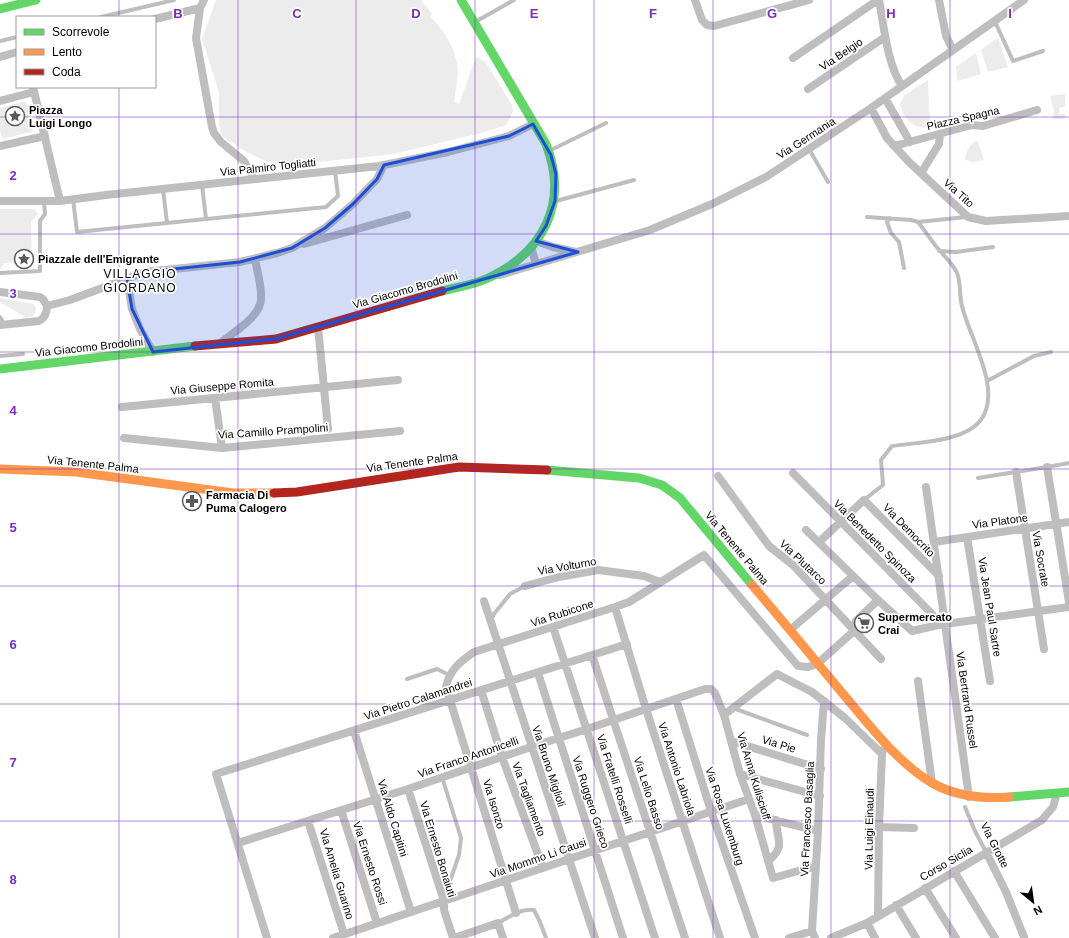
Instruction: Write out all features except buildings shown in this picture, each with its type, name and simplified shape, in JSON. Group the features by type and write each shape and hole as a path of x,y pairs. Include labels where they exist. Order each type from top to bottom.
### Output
{"main road":[{"path":"0,9 36,0"},
{"name":"Via Giacomo Brodolini","path":"0,369 220,343 276,339 486,279 507,267 534,244 546,226 555,202 556,174 549,151 461,0"},
{"name":"Via Tenente Palma","path":"0,469 76,472 233,493 264,494 297,492 459,467 560,470 639,478 662,485 680,498 885,744 922,776 952,793 969,797 1003,798 1069,792"}],"street":[{"path":"695,0 702,20 707,25 714,26 809,0"},
{"path":"793,58 879,0 895,77 902,86"},
{"path":"939,0 946,36 953,50"},
{"name":"Via Germania","path":"486,279 650,230 712,204 766,177 871,108 1024,0"},
{"path":"156,18 202,4 196,38 212,127 214,133 221,142 244,161 254,179"},
{"name":"Via Belgio","path":"808,89 886,37"},
{"path":"0,57 16,52"},
{"path":"0,101 34,89 60,201"},
{"path":"885,98 910,142"},
{"name":"Via Tito","path":"871,108 887,138 894,146 968,216 986,221 1069,216"},
{"name":"Piazza Spagna","path":"894,146 972,125 983,126 1037,110"},
{"name":"Via Palmiro Togliatti","path":"0,201 60,201 384,165 448,152 509,136 533,124"},
{"path":"921,173 938,144 940,134"},
{"path":"0,146 44,136"},
{"path":"292,248 325,228 353,204 377,179 384,165"},
{"path":"47,306 70,300 145,272 240,262 255,259 407,215"},
{"path":"536,264 534,244 578,252"},
{"path":"220,343 259,309 261,297 255,259"},
{"path":"127,279 132,309 140,329 153,352"},
{"path":"0,292 40,297 47,306 46,314 39,321 2,322"},
{"path":"318,327 328,429"},
{"name":"Via Giuseppe Romita","path":"122,407 398,380"},
{"path":"215,398 222,448"},
{"name":"Via Camillo Prampolini","path":"124,438 222,448 400,431"},
{"path":"1047,467 1069,602"},
{"name":"Via Socrate","path":"1016,472 1044,649"},
{"name":"Via Benedetto Spinoza","path":"793,473 942,625"},
{"name":"Via Plutarco","path":"718,476 769,546 793,565 881,658"},
{"name":"Via Bertrand Russel","path":"926,487 939,576 942,625 969,797"},
{"path":"820,542 864,500"},
{"name":"Via Democrito","path":"864,500 939,576"},
{"name":"Via Platone","path":"934,542 1069,522"},
{"path":"806,530 912,631 981,619 1069,607"},
{"name":"Via Jean Paul Sartre","path":"967,537 990,681"},
{"name":"Via Rubicone","path":"449,676 458,664 474,652 629,602 704,555 798,666 808,667 818,664"},
{"name":"Via Volturno","path":"525,586 558,577 598,570 644,576 660,582"},
{"path":"790,630 853,576"},
{"path":"818,664 854,631 856,621 878,600"},
{"name":"Via Bruno Miglioli","path":"484,601 595,938"},
{"name":"Via Antonio Labriola","path":"615,607 646,709 720,938"},
{"name":"Via Fratelli Rosselli","path":"553,627 655,938"},
{"name":"Via Pietro Calamandrei","path":"238,843 216,774 627,644"},
{"name":"Via Lelio Basso","path":"592,655 685,938"},
{"name":"Via Ruggero Grieco","path":"538,673 623,938"},
{"path":"724,714 777,674 812,692 824,701 845,718 882,754"},
{"path":"449,676 446,686 451,700"},
{"path":"918,681 932,783"},
{"name":"Via Franco Antonicelli","path":"238,843 408,789 502,756 587,730 705,689"},
{"name":"Via Anna Kuliscioff","path":"705,689 711,689 715,693 724,714 740,774 755,815 772,878 816,866"},
{"name":"Via Tagliamento","path":"481,690 502,756 542,868"},
{"name":"Via Rosa Luxemburg","path":"676,699 711,812 755,938"},
{"name":"Via Isonzo","path":"451,700 516,913"},
{"name":"Via Francesco Basaglia","path":"814,934 821,740 824,701"},
{"name":"Via Aldo Capitini","path":"354,731 411,912"},
{"name":"Via Pie","path":"732,741 821,768"},
{"name":"Via Luigi Einaudi","path":"878,916 879,827 882,754 885,744"},
{"path":"740,774 820,796"},
{"name":"Via Ernesto Bonaiuti","path":"408,789 444,901 444,910 453,938"},
{"name":"Corso Siclia","path":"831,938 867,923 1042,820 1053,807 1057,793"},
{"name":"Via Mommo Li Causi","path":"333,938 749,799"},
{"name":"Via Ernesto Rossi","path":"341,810 377,923"},
{"path":"755,815 818,831"},
{"name":"Via Amelia Guarino","path":"308,820 344,934"},
{"path":"768,861 776,852 779,842 776,820"},
{"path":"879,827 914,828"},
{"path":"238,843 267,938"},
{"name":"Via Grotte","path":"986,852 1006,892 1024,937"},
{"path":"954,871 995,938"},
{"path":"925,888 956,938"},
{"path":"896,905 916,938"},
{"path":"453,938 498,923 503,938"},
{"path":"867,923 875,938"},
{"path":"789,938 814,934"}],"lane":[{"path":"105,16 174,0"},
{"path":"474,22 514,0"},
{"path":"993,22 997,26 1013,61 1043,51"},
{"path":"0,41 16,37"},
{"path":"549,151 606,123"},
{"path":"809,149 828,182"},
{"path":"73,199 77,232 326,207 338,196 334,171"},
{"path":"555,202 634,180"},
{"path":"202,185 206,219"},
{"path":"163,189 167,223"},
{"path":"0,274 40,271 40,221 44,214 44,201"},
{"path":"867,217 911,220 918,222 968,216"},
{"path":"890,218 886,222 891,233 899,242 904,268"},
{"path":"864,500 883,485 881,460 892,446 953,438 967,432 980,421 988,406 987,381 981,358 961,304 958,274 918,222"},
{"path":"940,251 956,252 993,247"},
{"path":"987,381 1034,356 1051,352"},
{"path":"0,356 23,354"},
{"path":"978,478 1069,462"},
{"path":"491,622 494,614 510,594 525,586"},
{"path":"407,679 437,669 449,676"},
{"path":"732,708 807,735"},
{"path":"441,892 449,884 459,855 461,838 442,777"},
{"name":"Via Grotte","path":"965,807 986,852"},
{"path":"498,923 516,913 528,909 534,910 546,938"}],"highlighted area":[{"path":"533,124 551,155 556,174 555,201 546,226 536,241 578,252 276,339 153,352 132,309 127,279 145,272 240,262 292,248 325,228 353,204 377,179 384,165 509,136"}],"shaded area":[{"path":"216,0 421,0 432,14 431,17 449,41 455,55 458,78 454,102 459,104 476,57 485,61 512,105 513,111 506,125 481,133 394,154 291,165 272,162 254,156 222,136 219,124 219,92 202,39"},
{"path":"998,38 1008,67 988,72 981,50"},
{"path":"976,53 981,74 957,81 956,67"},
{"path":"928,80 929,115 933,127 927,128 916,126 911,123 904,114 900,103 905,95"},
{"path":"1065,94 1065,107 1059,108 1059,114 1065,114 1065,119 1052,119 1054,111 1050,96"},
{"path":"26,101 33,131 3,139 0,131 0,108"},
{"path":"976,141 978,142 984,160 974,162 967,161 965,159 967,151"},
{"path":"0,209 31,209 35,210 38,214 31,222 32,261 5,263 0,269"},
{"path":"0,298 34,304 36,310 34,316 27,318 0,302"}],"traffic: fast":[{"path":"0,9 36,0"},
{"path":"442,291 486,279 506,268 523,255 537,240 546,224 552,206 554,186 552,166 546,144 461,0"},
{"path":"0,369 195,346"},
{"path":"547,470 639,478 662,485 680,498 752,585"},
{"path":"1009,797 1069,792"}],"traffic: slow":[{"path":"0,469 76,472 233,493 274,493"},
{"path":"752,585 874,731 907,765 919,775 932,783 959,794 979,797 1009,797"}],"traffic: jam":[{"path":"195,346 276,339 442,291"},
{"path":"274,493 297,492 459,467 547,470"}],"place":[{"name":"Piazza Luigi Longo","path":"15,116"},
{"name":"Piazzale dell'Emigrante","path":"24,259"},
{"name":"Farmacia Di Puma Calogero","path":"192,501"},
{"name":"Supermercato Crai","path":"864,623"}],"district":[{"name":"VILLAGGIO GIORDANO","path":"140,281"}]}
